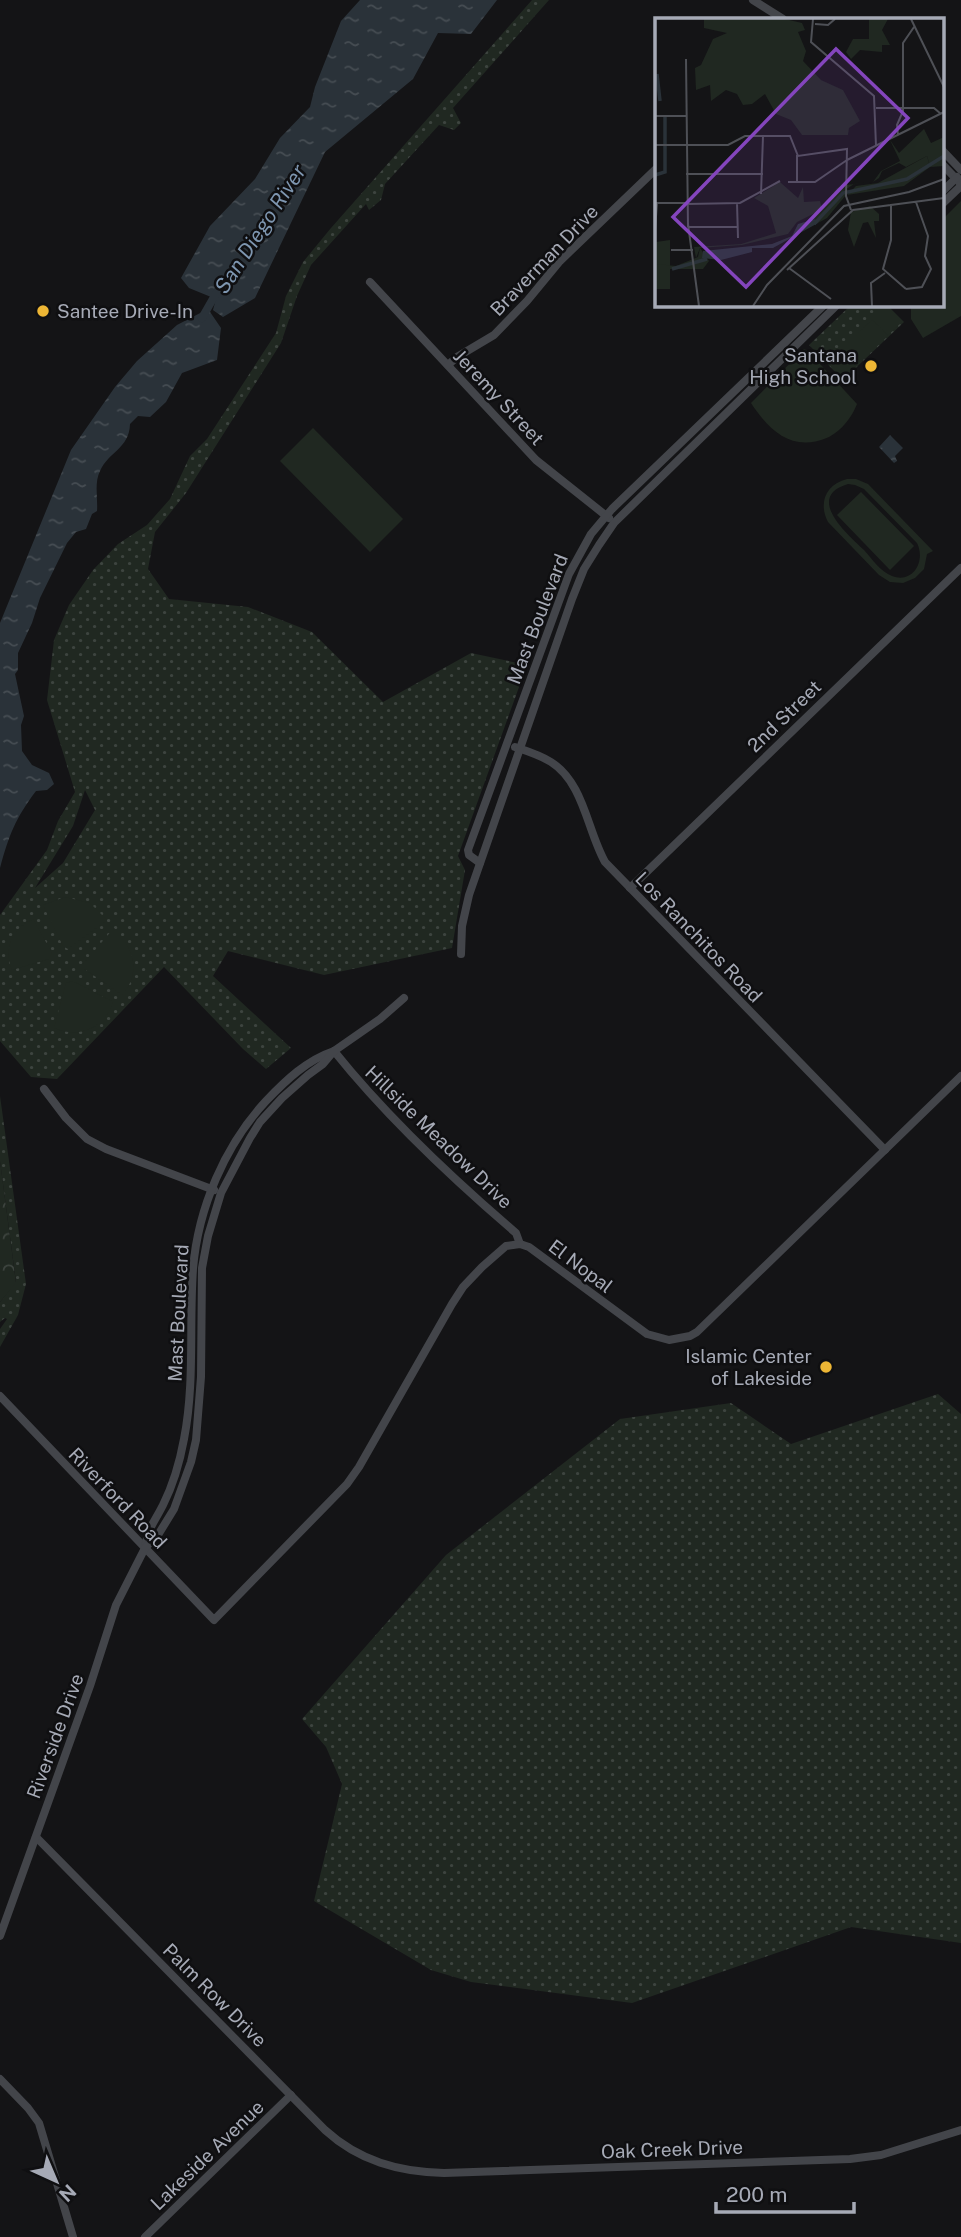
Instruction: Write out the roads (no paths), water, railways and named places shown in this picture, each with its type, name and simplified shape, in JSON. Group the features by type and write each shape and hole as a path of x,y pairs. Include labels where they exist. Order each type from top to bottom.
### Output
{"street":[{"path":"753,0 781,18"},
{"path":"944,153 960,178"},
{"path":"944,166 960,178"},
{"name":"Braverman Drive","path":"448,365 457,356 494,335 560,261 655,170"},
{"path":"944,190 960,178"},
{"path":"944,201 960,178"},
{"name":"Jeremy Street","path":"370,282 542,465 614,523"},
{"name":"Mast Boulevard","path":"480,863 469,855 468,850 573,565 591,534 606,516 823,306"},
{"name":"Mast Boulevard","path":"461,954 462,926 469,895 584,569 614,523 836,306"},
{"name":"2nd Street","path":"630,888 961,568"},
{"name":"Los Ranchitos Road","path":"507,744 549,760 569,778 601,855 885,1150"},
{"name":"Mast Boulevard","path":"145,1548 158,1535 174,1509 183,1488 196,1440 193,1268 198,1233 231,1150 253,1116 302,1067 318,1056 334,1051 380,1019 404,998"},
{"name":"Hillside Meadow Drive","path":"334,1051 352,1074 449,1174 516,1233 520,1244"},
{"name":"El Nopal","path":"214,1620 347,1484 463,1287 506,1247 520,1244 528,1247 647,1334 678,1340 696,1332 961,1076"},
{"path":"44,1089 66,1118 87,1139 106,1149 216,1191"},
{"name":"Riverford Road","path":"0,1396 214,1620"},
{"name":"Riverside Drive","path":"0,1936 90,1686 116,1605 145,1548"},
{"name":"Palm Row Drive","path":"36,1837 338,2141 380,2164"},
{"path":"0,2079 39,2123 73,2237"},
{"name":"Lakeside Avenue","path":"145,2237 291,2095"},
{"name":"Oak Creek Drive","path":"380,2164 417,2173 444,2174 850,2159 881,2155 961,2130"}],"water":[{"path":"360,0 497,0 471,34 438,33 413,79 325,152 255,298 223,317 213,310 216,299 189,288 181,278 210,226 255,179 280,138 310,107 341,21"},
{"path":"208,309 221,328 217,360 182,373 166,402 150,417 138,416 130,424 126,439 104,464 98,476 97,511 92,514 86,529 76,532 67,543 40,598 18,653 18,670 15,674 24,716 21,725 22,751 32,765 49,773 54,784 47,790 36,791 23,810 10,837 0,868 0,623 71,450 115,387 137,361 177,325"},
{"path":"890,435 903,448 895,456 897,461 894,463 879,447"}],"waterway":[{"name":"San Diego River","path":"202,318 218,290"}],"place":[{"name":"Santee Drive-In","path":"43,311"},
{"name":"Santana High School","path":"871,366"},
{"name":"Islamic Center of Lakeside","path":"826,1367"}]}
